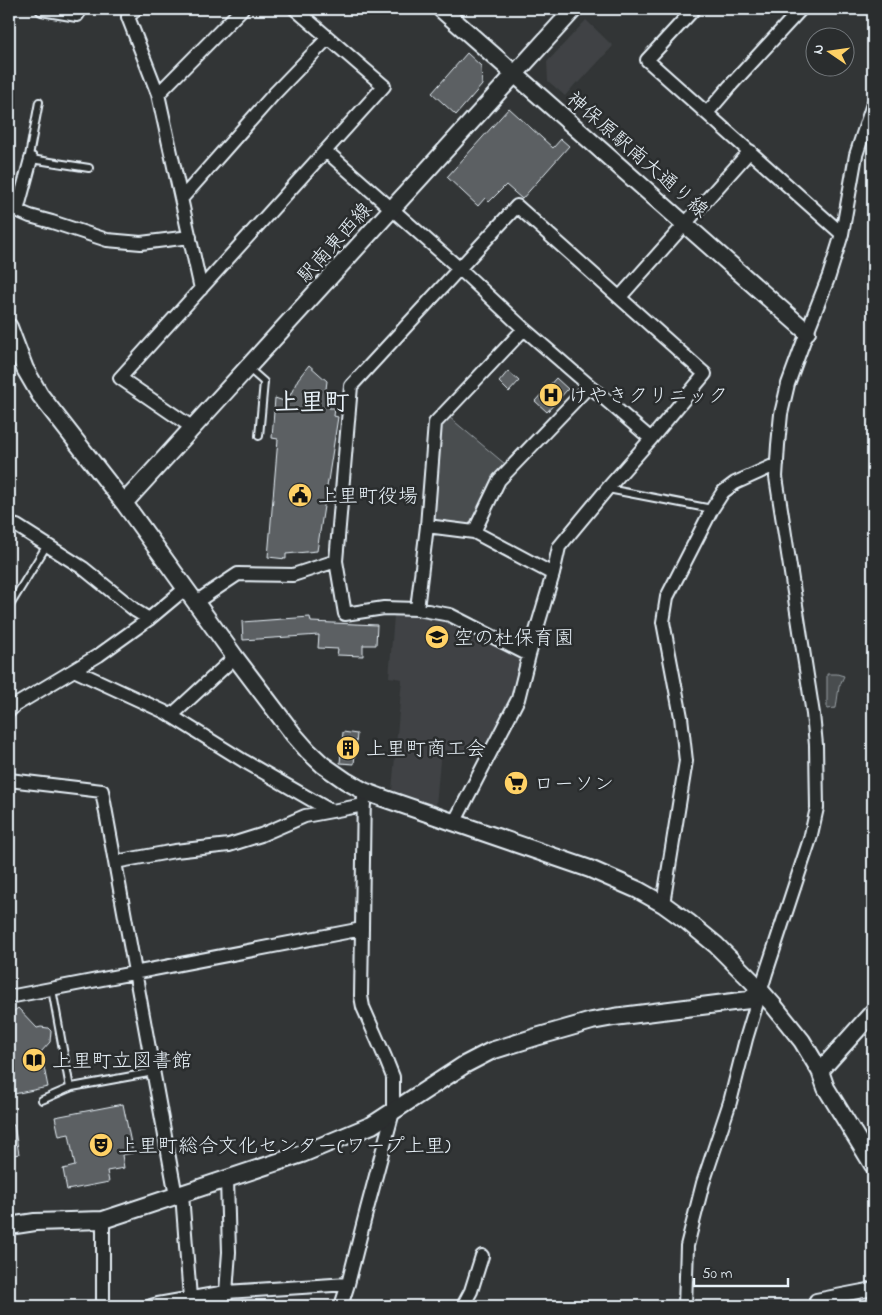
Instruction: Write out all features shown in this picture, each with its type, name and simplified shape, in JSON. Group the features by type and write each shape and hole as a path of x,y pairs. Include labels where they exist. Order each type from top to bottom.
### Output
{"street":[{"path":"42,9 77,16 81,9"},
{"path":"136,9 128,17 158,94 201,289"},
{"path":"158,94 242,9"},
{"path":"193,428 120,378 384,86 295,9"},
{"name":"神保原駅南大通り線","path":"442,9 807,332"},
{"name":"駅南東西線","path":"124,503 574,9"},
{"path":"694,9 648,60 842,234"},
{"path":"707,113 801,9"},
{"path":"182,198 274,94 328,38"},
{"path":"685,1306 687,1246 703,1183 730,1102 744,1045 810,839 816,808 816,745 813,714 778,490 777,464 782,414 788,384 829,276 842,234 856,155 873,104"},
{"path":"326,151 460,269 588,386 651,440"},
{"path":"620,297 750,151"},
{"path":"31,159 13,209 107,240 141,243 190,237"},
{"path":"454,823 518,700 528,655 553,574 559,547 705,374 517,206 351,386 336,561 345,614 384,608 417,609 450,615 528,655"},
{"path":"9,327 25,369 40,395 124,503 235,657 308,751 364,798 454,823 590,869 638,890 663,904 688,922 716,945 761,991 802,1041 820,1071 826,1088 873,1165"},
{"path":"417,609 427,526 435,423 524,329"},
{"path":"474,532 499,480 588,386"},
{"path":"663,904 686,762 681,717 663,622 667,596 712,509 723,492 735,483 777,464"},
{"path":"9,524 17,526 83,568 136,611 149,619"},
{"path":"427,526 474,532 553,574"},
{"path":"9,711 14,706 99,655 149,619 191,595 238,574 292,574 336,561"},
{"path":"171,716 235,657"},
{"path":"74,670 165,712 244,762 330,811"},
{"path":"9,780 102,791 135,973 179,1195 190,1298"},
{"path":"115,862 229,845 261,835 305,816 330,811 364,798"},
{"path":"342,1306 393,1112 393,1077 362,1002 364,798"},
{"path":"9,998 362,929"},
{"path":"9,1226 35,1222 103,1220 302,1154 372,1125 464,1065 491,1052 592,1021 749,1000 761,991"},
{"path":"820,1071 873,1012"},
{"path":"225,1306 229,1252 227,1180"},
{"path":"102,1306 103,1220"},
{"path":"463,1306 471,1290 482,1256"},
{"path":"151,1306 226,1292 348,1284"},
{"path":"816,1300 873,1290"}],"lane":[{"path":"39,102 29,156 31,159 89,168"},
{"path":"248,368 264,382 259,436"},
{"path":"607,489 712,509"},
{"path":"9,607 47,545"},
{"path":"52,989 70,1088"},
{"path":"42,1100 70,1088 154,1072"}],"shaded area":[{"path":"586,20 613,46 565,96 548,81 547,62"},
{"path":"449,417 505,464 471,526 435,524 431,518 441,425"},
{"path":"394,615 446,619 519,656 522,661 513,693 483,755 441,750 436,806 392,790 402,679 389,677"},
{"path":"827,674 844,676 839,687 836,708 827,709"},
{"path":"873,1293 873,1306 755,1306 756,1301"}],"building":[{"path":"467,53 481,66 482,85 456,115 432,93"},
{"path":"509,108 553,148 561,139 569,146 522,199 506,185 489,202 485,198 478,206 447,177"},
{"name":"上里町役場","path":"309,365 327,381 326,389 330,399 329,408 335,408 334,416 338,417 317,551 286,554 286,559 268,557 278,439 272,438 275,398 287,402 298,379"},
{"path":"508,371 519,381 509,392 499,382"},
{"name":"けやきクリニック","path":"556,378 568,389 547,412 535,401"},
{"path":"310,617 311,622 377,625 376,645 363,645 363,656 337,655 338,649 318,648 319,635 243,640 242,622"},
{"name":"上里町商工会","path":"343,732 357,734 354,764 340,763"},
{"path":"18,1008 37,1028 48,1028 51,1031 50,1042 41,1052 48,1087 9,1095 9,1015"},
{"name":"上里町総合文化センター(ワープ上里)","path":"123,1104 133,1153 122,1155 124,1168 107,1171 109,1182 67,1190 63,1169 75,1166 69,1134 59,1136 55,1117"},
{"path":"9,1125 14,1125 19,1154 9,1156"}],"place":[{"name":"けやきクリニック","path":"551,395"},
{"name":"上里町役場","path":"300,495"},
{"name":"空の杜保育園","path":"437,637"},
{"name":"上里町商工会","path":"348,748"},
{"name":"ローソン","path":"516,783"},
{"name":"上里町立図書館","path":"34,1060"},
{"name":"上里町総合文化センター(ワープ上里)","path":"101,1145"}],"district":[{"name":"上里町","path":"312,401"}]}
